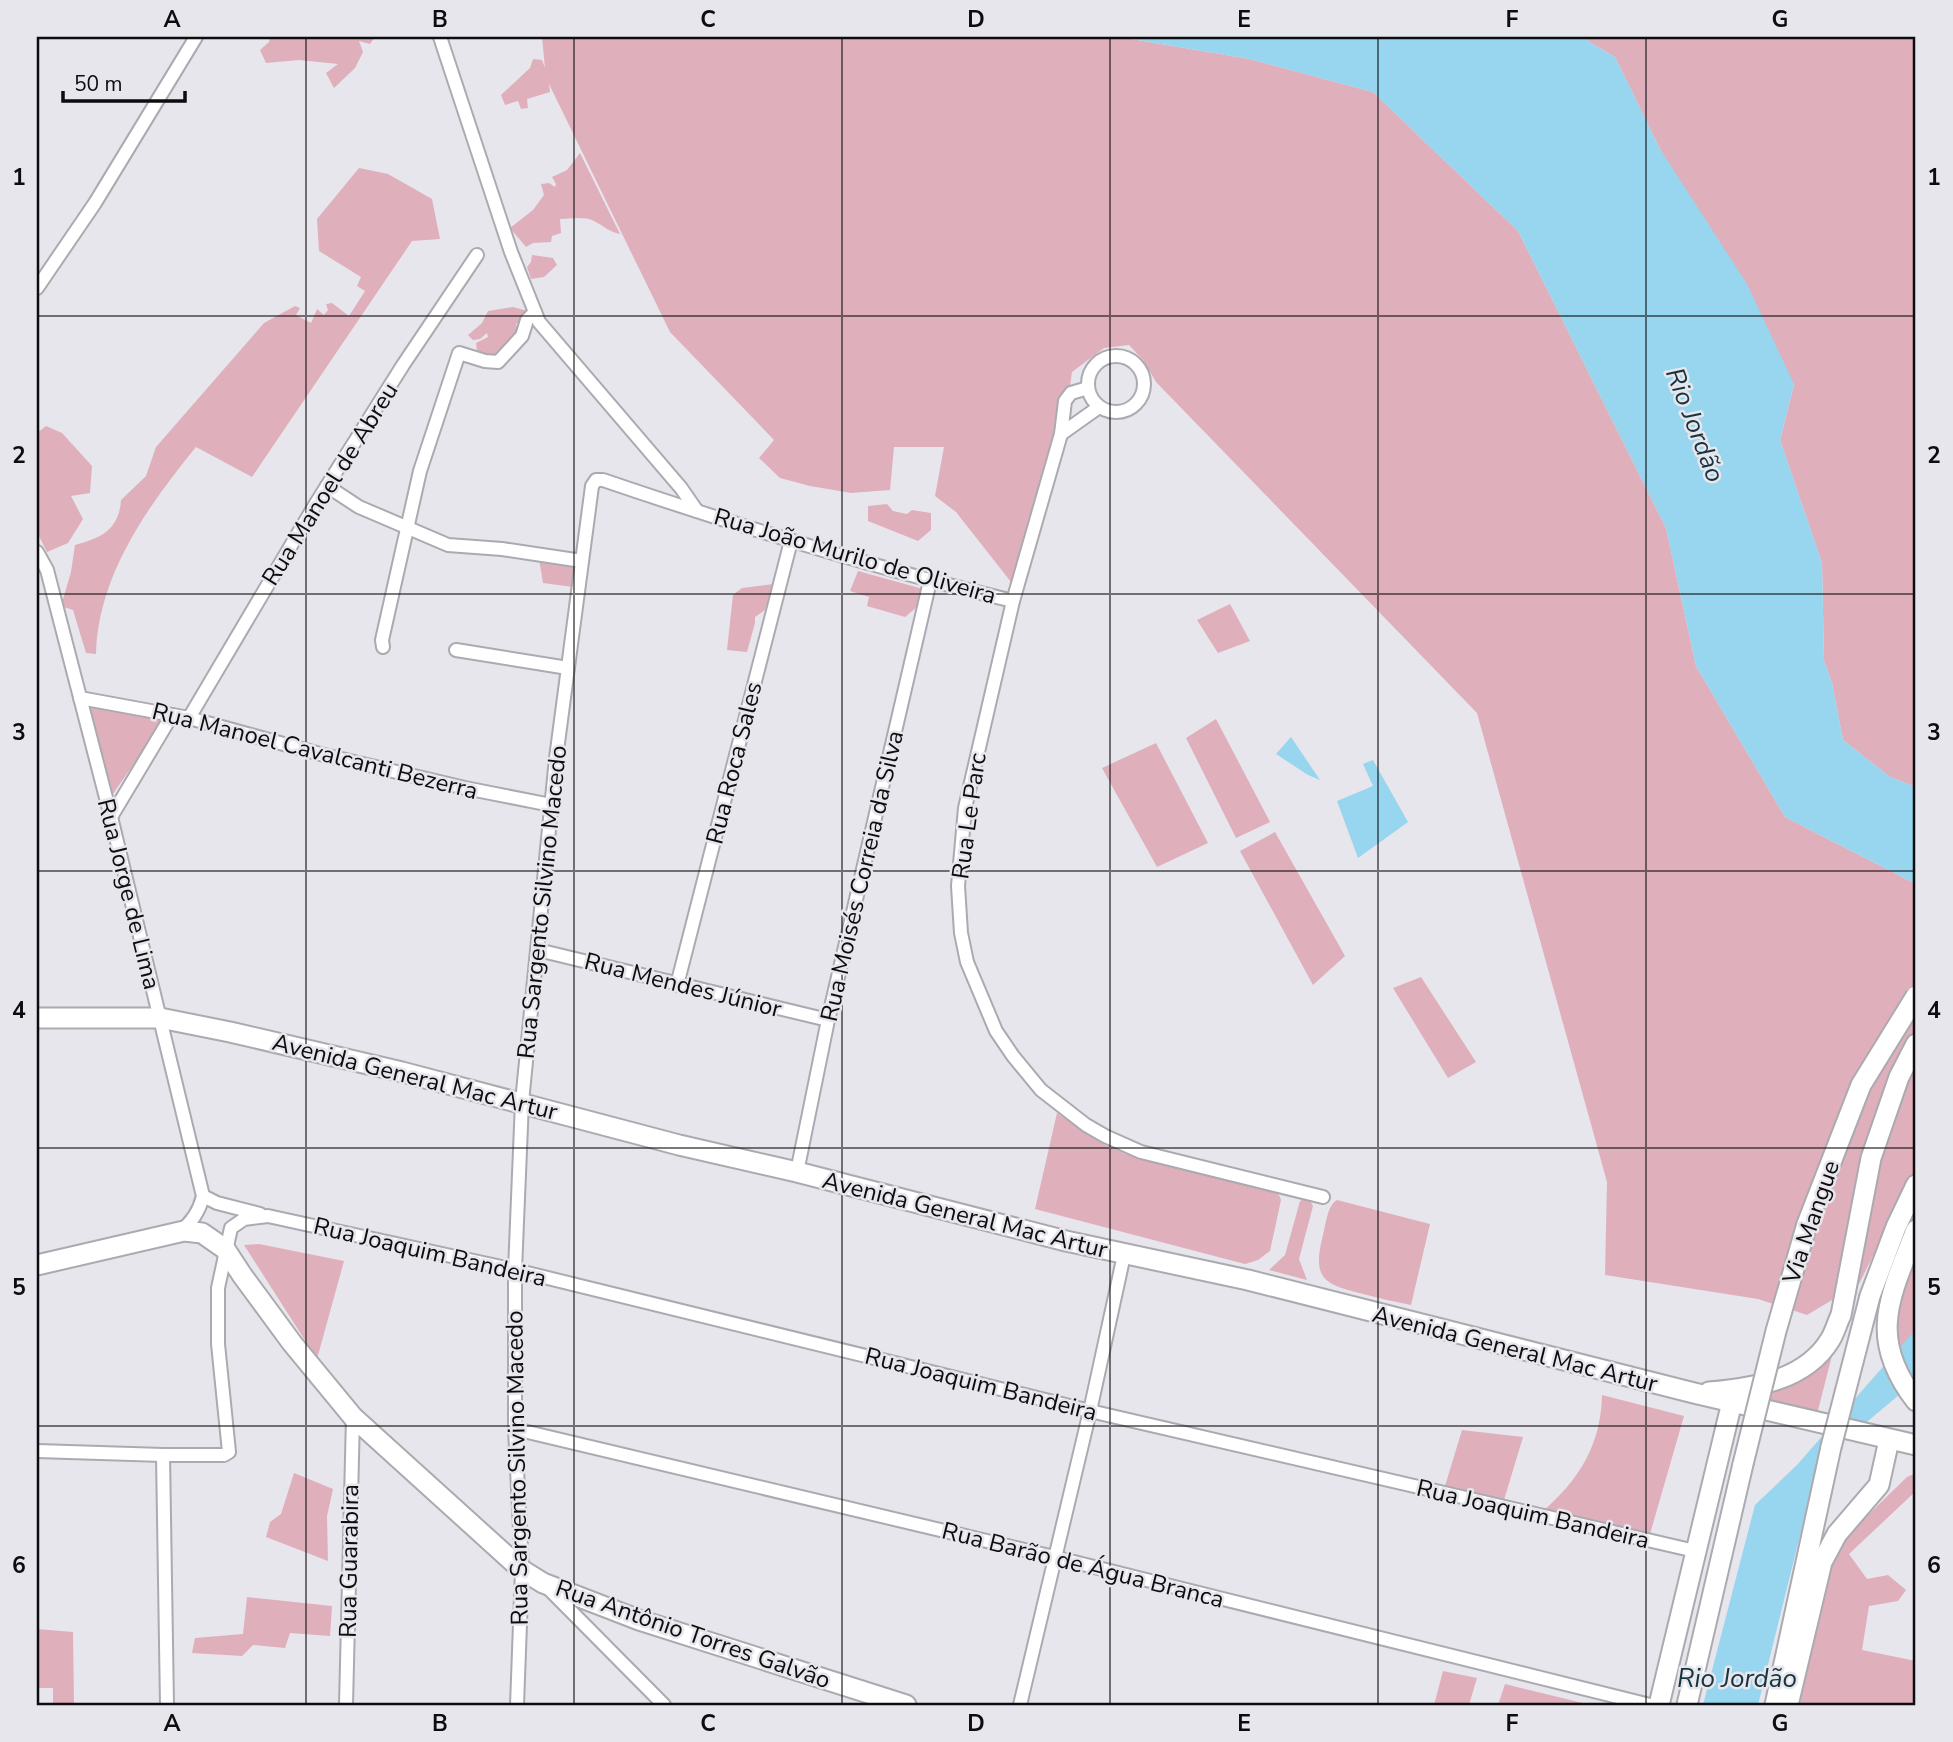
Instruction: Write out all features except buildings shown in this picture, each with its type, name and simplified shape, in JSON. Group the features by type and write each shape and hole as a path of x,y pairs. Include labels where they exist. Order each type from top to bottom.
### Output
{"main road":[{"name":"Via Mangue","path":"1687,1705 1776,1331 1807,1224 1861,1085 1916,996"},
{"name":"Avenida General Mac Artur","path":"37,1018 160,1018 243,1035 522,1102 679,1145 797,1172 1124,1255 1248,1280 1350,1308 1803,1420 1916,1445"},
{"path":"1694,1393 1730,1390 1775,1381 1794,1374 1819,1355 1831,1339 1841,1315 1871,1158 1899,1077 1916,1044"},
{"path":"1775,1705 1831,1447 1870,1296 1896,1227 1916,1185"},
{"path":"37,1265 188,1230 202,1233 225,1249"},
{"path":"1915,1400 1890,1353 1886,1316 1890,1298 1916,1230"},
{"name":"Rua Antônio Torres Galvão","path":"225,1249 292,1343 353,1417 522,1570 543,1583 639,1620 855,1697 906,1705"},
{"path":"1659,1705 1732,1402"},
{"path":"1788,1705 1825,1555 1837,1534 1879,1485 1881,1438"}],"street":[{"path":"37,288 95,203 196,37"},
{"name":"Rua João Murilo de Oliveira","path":"440,37 506,239 543,327 681,488 697,511"},
{"name":"Rua Manoel de Abreu","path":"189,718 327,486 403,365 477,255"},
{"path":"383,647 382,640 429,441 459,353 498,362 522,336 527,320 535,312"},
{"name":"Rua Le Parc","path":"1099,407 1107,411 1125,410 1139,399 1144,382 1138,365 1121,355 1102,358 1089,373 1087,388 1071,393 1065,401 1061,435 1013,601 965,808 958,887 961,933 967,962 996,1031 1041,1090 1105,1136 1141,1152 1323,1197"},
{"path":"1061,435 1099,407 1092,400 1087,388"},
{"name":"Rua João Murilo de Oliveira","path":"596,480 791,541 930,581 1013,601"},
{"name":"Rua Sargento Silvino Macedo","path":"517,1705 522,1570 514,1429 522,1102 551,805 589,506 592,486 596,480"},
{"path":"327,486 359,507 448,545 510,550 582,561"},
{"name":"Rua Roca Sales","path":"677,985 791,541"},
{"name":"Rua Jorge de Lima","path":"37,552 80,698 111,817 203,1196"},
{"name":"Rua Moisés Correia da Silva","path":"797,1172 828,1020 930,581"},
{"path":"456,650 568,668"},
{"name":"Rua Manoel Cavalcanti Bezerra","path":"80,698 189,718 320,754 551,805"},
{"path":"111,817 172,715"},
{"name":"Rua Mendes Júnior","path":"538,950 828,1020"},
{"path":"179,1232 191,1223 203,1196"},
{"name":"Rua Joaquim Bandeira","path":"203,1196 227,1206 268,1216 516,1270 1090,1411 1695,1551"},
{"name":"Rua Joaquim Bandeira","path":"225,1249 228,1233 235,1223 268,1216"},
{"path":"37,1451 163,1455 224,1455 229,1452 216,1303 225,1249"},
{"path":"1020,1705 1124,1255"},
{"name":"Rua Guarabira","path":"346,1705 353,1417"},
{"name":"Rua Barão de Água Branca","path":"514,1429 1054,1557 1650,1705"},
{"path":"163,1455 167,1705"},
{"path":"543,1583 664,1705"}],"shaded area":[{"path":"270,37 375,37 370,44 359,41 363,52 355,68 334,88 326,73 338,64 299,60 266,63 260,50 269,42"},
{"path":"542,37 1120,37 1249,59 1373,92 1518,231 1666,528 1696,666 1785,817 1916,884 1916,1169 1859,1284 1807,1315 1758,1299 1605,1275 1607,1182 1477,713 1156,382 1143,360 1129,345 1104,348 1072,372 1068,400 1011,582 956,512 935,496 944,447 894,447 890,490 851,493 780,478 759,458 774,440 670,332 549,84 550,92 527,99 528,108 521,109 518,101 505,105 501,95 530,68 533,59 542,60 545,68"},
{"path":"1581,37 1916,37 1916,787 1890,777 1843,740 1832,683 1824,661 1822,563 1780,440 1794,384 1660,149 1615,57"},
{"path":"580,153 620,234 590,219 560,219 561,233 552,236 551,242 533,243 526,247 510,228 533,210 544,195 541,184 549,183 555,187 552,177 567,170"},
{"path":"359,168 388,174 432,199 440,239 412,241 252,477 196,447 160,493 129,543 106,597 96,654 86,653 73,610 61,606 71,572 75,545 100,536 112,526 117,519 121,500 146,476 156,447 264,323 295,306 300,308 296,315 311,323 317,309 324,315 328,310 326,304 332,303 349,316 365,291 357,286 361,277 319,251 317,219"},
{"path":"532,255 553,258 557,265 544,277 531,279 527,267"},
{"path":"513,307 528,311 529,319 516,324 519,336 494,361 478,359 476,343 488,337 487,333 480,339 473,340 468,335 482,323 488,311"},
{"path":"46,426 62,433 92,466 90,493 71,496 83,519 68,543 47,552 37,532 37,433"},
{"path":"887,504 893,511 907,514 912,510 931,513 931,530 918,541 868,521 868,506"},
{"path":"539,559 577,563 573,587 543,583"},
{"path":"858,571 923,589 923,602 905,617 867,606 869,597 850,591"},
{"path":"773,584 765,610 755,617 747,652 727,650 733,595 742,588"},
{"path":"1230,604 1250,641 1218,653 1197,620"},
{"path":"87,704 166,718 110,798"},
{"path":"1216,719 1270,822 1236,838 1186,738"},
{"path":"1156,743 1208,843 1157,867 1102,768"},
{"path":"1275,832 1345,956 1313,985 1240,851"},
{"path":"1421,977 1476,1062 1448,1078 1393,988"},
{"path":"1057,1113 1103,1144 1126,1154 1273,1191 1281,1200 1270,1251 1258,1260 1245,1264 1035,1209"},
{"path":"1310,1200 1313,1206 1299,1259 1307,1280 1269,1270 1285,1255 1300,1201"},
{"path":"1337,1200 1430,1224 1411,1305 1338,1287 1324,1277 1320,1270 1320,1250 1329,1211"},
{"path":"1916,1240 1916,1388 1897,1351 1892,1317"},
{"path":"259,1244 344,1261 317,1359 244,1245"},
{"path":"1835,1344 1816,1418 1765,1406 1768,1392"},
{"path":"1602,1395 1684,1416 1650,1534 1542,1512 1567,1487 1586,1460 1597,1430"},
{"path":"1462,1430 1523,1437 1504,1500 1445,1486"},
{"path":"294,1473 333,1489 327,1516 328,1561 266,1537 270,1522 281,1514"},
{"path":"1916,1473 1916,1491 1849,1554 1867,1579 1888,1575 1906,1590 1898,1601 1869,1606 1862,1650 1916,1661 1916,1705 1793,1705 1830,1552 1907,1477"},
{"path":"247,1597 332,1606 330,1636 290,1633 285,1648 253,1645 242,1656 192,1653 195,1638 243,1634"},
{"path":"37,1629 73,1632 74,1705 53,1705 53,1688 37,1688"},
{"path":"1443,1671 1477,1678 1469,1705 1434,1705"},
{"path":"1505,1684 1591,1705 1498,1705"}],"water":[{"path":"1120,37 1581,37 1615,57 1660,149 1747,284 1794,384 1780,440 1822,563 1824,661 1832,683 1843,740 1890,777 1916,787 1916,884 1785,817 1696,666 1666,528 1518,231 1373,92 1249,59"},
{"path":"1291,737 1320,780 1276,754"},
{"path":"1373,760 1408,822 1358,858 1337,801 1373,786 1363,764"},
{"name":"Rio Jordão","path":"1916,1329 1916,1372 1899,1395 1838,1446 1814,1479 1758,1705 1703,1705 1755,1505 1797,1465"}]}
